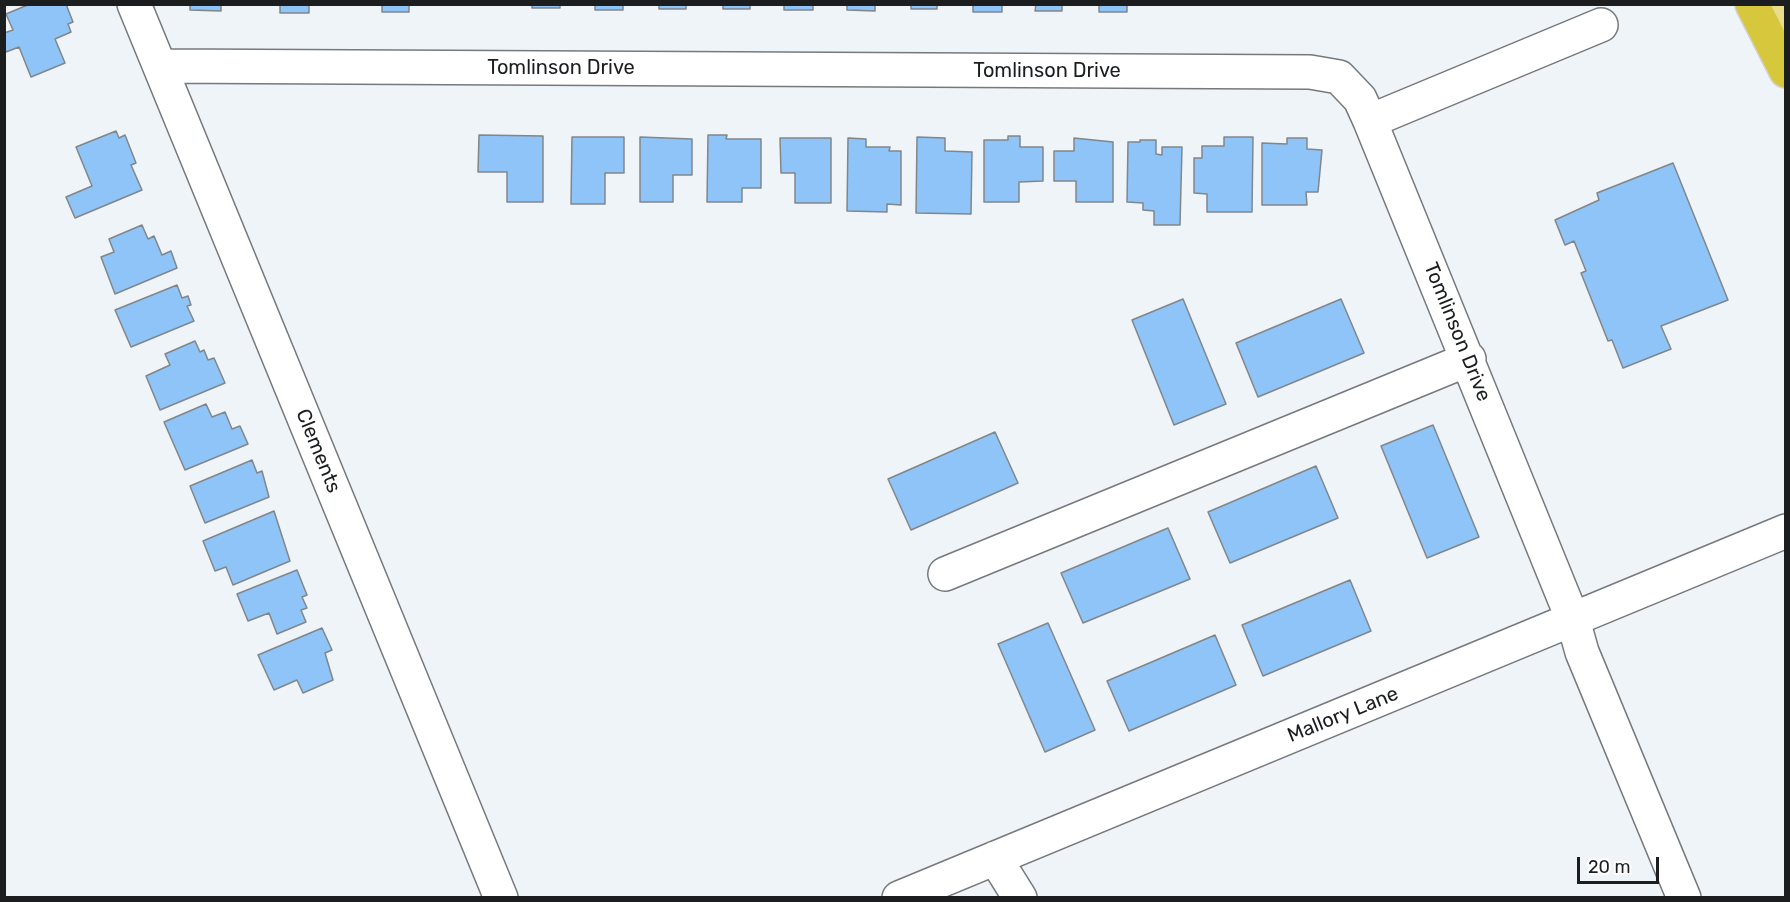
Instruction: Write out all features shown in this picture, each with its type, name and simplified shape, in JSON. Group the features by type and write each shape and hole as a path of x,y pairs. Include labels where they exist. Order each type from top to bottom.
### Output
{"highway":[{"path":"1752,4 1785,70"}],"main road":[{"path":"1774,4 1785,33"}],"street":[{"name":"Clements","path":"134,4 501,897"},
{"path":"1370,121 1601,25"},
{"name":"Tomlinson Drive","path":"161,66 1310,72 1339,77 1360,99 1370,121 1469,359 1573,620 1582,652 1684,897"},
{"path":"945,574 1469,359"},
{"name":"Mallory Lane","path":"899,897 1785,531"},
{"path":"995,858 1020,897"}],"building":[{"path":"30,4 66,4 73,22 68,24 71,32 55,39 65,63 31,77 19,47 6,52 4,47 4,33 13,30 6,14"},
{"path":"190,4 221,4 221,11 190,10"},
{"path":"280,4 309,4 309,13 280,13"},
{"path":"382,4 409,4 409,12 382,12"},
{"path":"532,4 560,4 560,8 532,8"},
{"path":"595,4 623,4 623,10 595,10"},
{"path":"659,4 686,4 686,9 659,9"},
{"path":"723,4 750,4 750,9 723,9"},
{"path":"784,4 813,4 813,10 784,10"},
{"path":"847,4 875,4 875,11 847,10"},
{"path":"911,4 937,4 937,9 911,9"},
{"path":"973,4 1002,4 1002,12 973,12"},
{"path":"1036,4 1062,4 1062,11 1035,11"},
{"path":"1099,4 1127,4 1127,12 1099,12"},
{"path":"116,131 119,138 125,135 136,163 131,165 142,190 75,218 66,197 92,186 76,147"},
{"path":"479,135 543,136 543,202 507,202 507,172 478,172"},
{"path":"708,135 727,135 726,139 761,139 761,188 742,188 742,202 707,202"},
{"path":"1008,136 1020,136 1020,147 1043,147 1043,181 1019,182 1019,202 984,202 984,140 1008,140"},
{"path":"572,137 624,137 624,173 605,173 605,204 571,204"},
{"path":"640,137 692,139 692,175 673,175 673,202 640,202"},
{"path":"917,137 945,138 945,151 972,152 971,214 916,213"},
{"path":"1224,137 1253,137 1252,212 1207,212 1207,194 1194,193 1194,158 1202,158 1202,146 1224,146"},
{"path":"780,138 831,138 831,203 795,203 795,173 781,173"},
{"path":"848,138 866,139 866,147 890,147 889,151 901,151 901,205 887,204 887,212 847,211"},
{"path":"1074,138 1113,142 1113,202 1076,202 1076,181 1054,181 1054,151 1074,151"},
{"path":"1287,138 1307,138 1307,149 1322,150 1318,192 1306,192 1307,205 1262,205 1262,143 1287,144"},
{"path":"1140,140 1156,140 1156,154 1162,155 1162,147 1182,147 1180,225 1154,225 1154,211 1143,210 1143,203 1127,202 1128,142 1140,142"},
{"path":"1673,163 1728,300 1661,326 1671,349 1623,368 1612,340 1608,341 1581,273 1586,271 1574,241 1565,245 1555,220 1599,200 1597,193"},
{"path":"142,225 148,239 154,236 162,255 171,251 177,268 115,294 101,257 114,252 109,239"},
{"path":"177,285 182,298 188,296 191,305 187,306 194,321 131,347 115,310"},
{"path":"1183,299 1226,404 1174,425 1132,320"},
{"path":"1341,299 1364,353 1258,397 1236,343"},
{"path":"195,341 200,352 204,350 208,360 214,358 225,383 160,410 146,376 170,365 165,354"},
{"path":"206,404 212,417 225,412 232,429 240,426 248,444 185,470 164,422"},
{"path":"1433,425 1479,537 1427,558 1381,446"},
{"path":"995,432 1018,483 911,530 888,479"},
{"path":"252,460 257,473 262,471 269,497 205,523 190,486"},
{"path":"1316,466 1338,518 1230,563 1208,512"},
{"path":"274,511 290,561 233,585 226,567 215,571 203,541"},
{"path":"1168,528 1190,579 1083,623 1061,573"},
{"path":"297,570 307,595 302,597 307,608 301,610 306,622 277,634 269,613 248,621 237,594"},
{"path":"1350,580 1371,631 1263,676 1242,625"},
{"path":"1048,623 1095,730 1045,752 998,644"},
{"path":"322,628 332,650 325,653 333,680 303,693 297,680 274,690 258,655"},
{"path":"1215,635 1236,685 1129,731 1107,681"}]}
